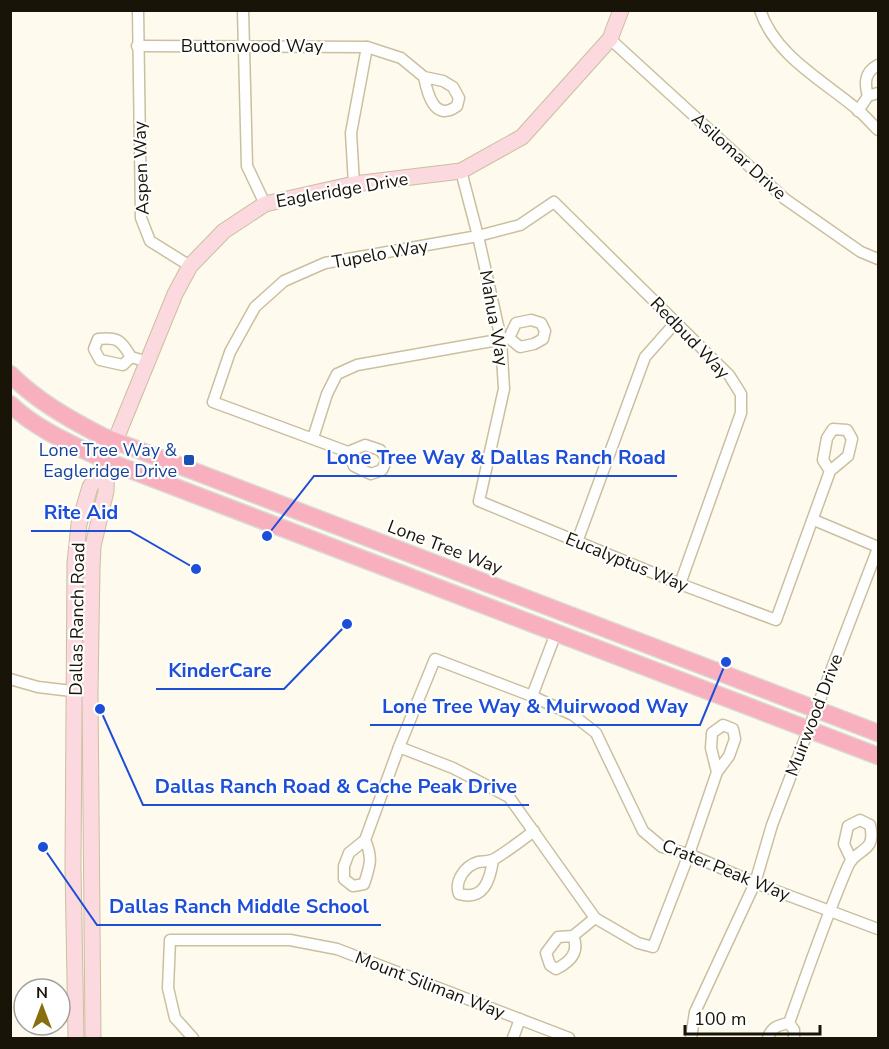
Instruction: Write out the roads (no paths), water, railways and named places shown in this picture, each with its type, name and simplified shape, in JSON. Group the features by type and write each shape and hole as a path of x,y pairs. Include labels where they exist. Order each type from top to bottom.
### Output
{"main road":[{"name":"Lone Tree Way","path":"10,374 27,390 64,417 115,442 879,733"},
{"path":"10,404 59,438 107,461 879,756"},
{"path":"332,547 337,541 350,540 406,560 420,558"}],"street":[{"name":"Aspen Way","path":"138,10 141,218 150,241 190,266"},
{"path":"243,10 242,47 248,166 265,204"},
{"name":"Eagleridge Drive","path":"107,461 175,294 190,266 224,231 265,204 354,184 461,171 522,137 610,39 621,10"},
{"path":"760,10 776,40 801,65 879,130"},
{"name":"Asilomar Drive","path":"610,39 785,199 861,252 879,259"},
{"name":"Buttonwood Way","path":"137,46 368,47 401,58 424,76"},
{"path":"354,184 351,133 368,47"},
{"path":"858,111 873,94 864,84 872,69 879,65"},
{"name":"Mahua Way","path":"461,171 505,339 504,389 479,501"},
{"name":"Redbud Way","path":"478,236 520,225 554,202 729,375 741,394 741,413 680,584"},
{"name":"Tupelo Way","path":"313,438 213,402 230,352 255,307 284,281 325,263 478,236"},
{"path":"577,542 645,357 676,321"},
{"path":"348,452 313,438 327,394 337,374 357,365 505,339"},
{"path":"131,357 148,362"},
{"name":"Dallas Ranch Road","path":"93,1038 94,997 75,563 79,524 90,487 107,461"},
{"path":"830,471 814,520 879,548"},
{"name":"Eucalyptus Way","path":"479,501 680,584 776,620 814,520"},
{"name":"Muirwood Drive","path":"691,1038 695,1012 755,883 772,825 879,548"},
{"path":"532,696 556,633"},
{"name":"Crater Peak Way","path":"399,747 435,659 532,696 573,715 596,734 643,831 662,847 689,854 755,883 879,929"},
{"path":"10,679 38,687 82,692"},
{"name":"Dallas Ranch Road","path":"76,1038 73,910 82,692"},
{"path":"365,840 399,747 453,768 509,797 594,918 638,943 654,947 717,772"},
{"path":"493,860 534,831"},
{"path":"789,1023 829,909 851,859"},
{"path":"73,910 81,916 84,973 94,997"},
{"path":"573,936 594,918"},
{"name":"Mount Siliman Way","path":"193,1038 175,1018 168,988 170,940 290,940 337,949 569,1038"},
{"path":"513,1038 520,1019"},
{"path":"768,1038 769,1033 778,1025 789,1023"},
{"path":"789,1023 794,1030 794,1038"}],"place":[{"name":"Lone Tree Way & Eagleridge Drive","path":"189,460"},
{"name":"Lone Tree Way & Dallas Ranch Road","path":"267,536"},
{"name":"Rite Aid","path":"196,569"},
{"name":"KinderCare","path":"347,624"},
{"name":"Lone Tree Way & Muirwood Way","path":"726,662"},
{"name":"Dallas Ranch Road & Cache Peak Drive","path":"100,709"},
{"name":"Dallas Ranch Middle School","path":"43,847"}]}
